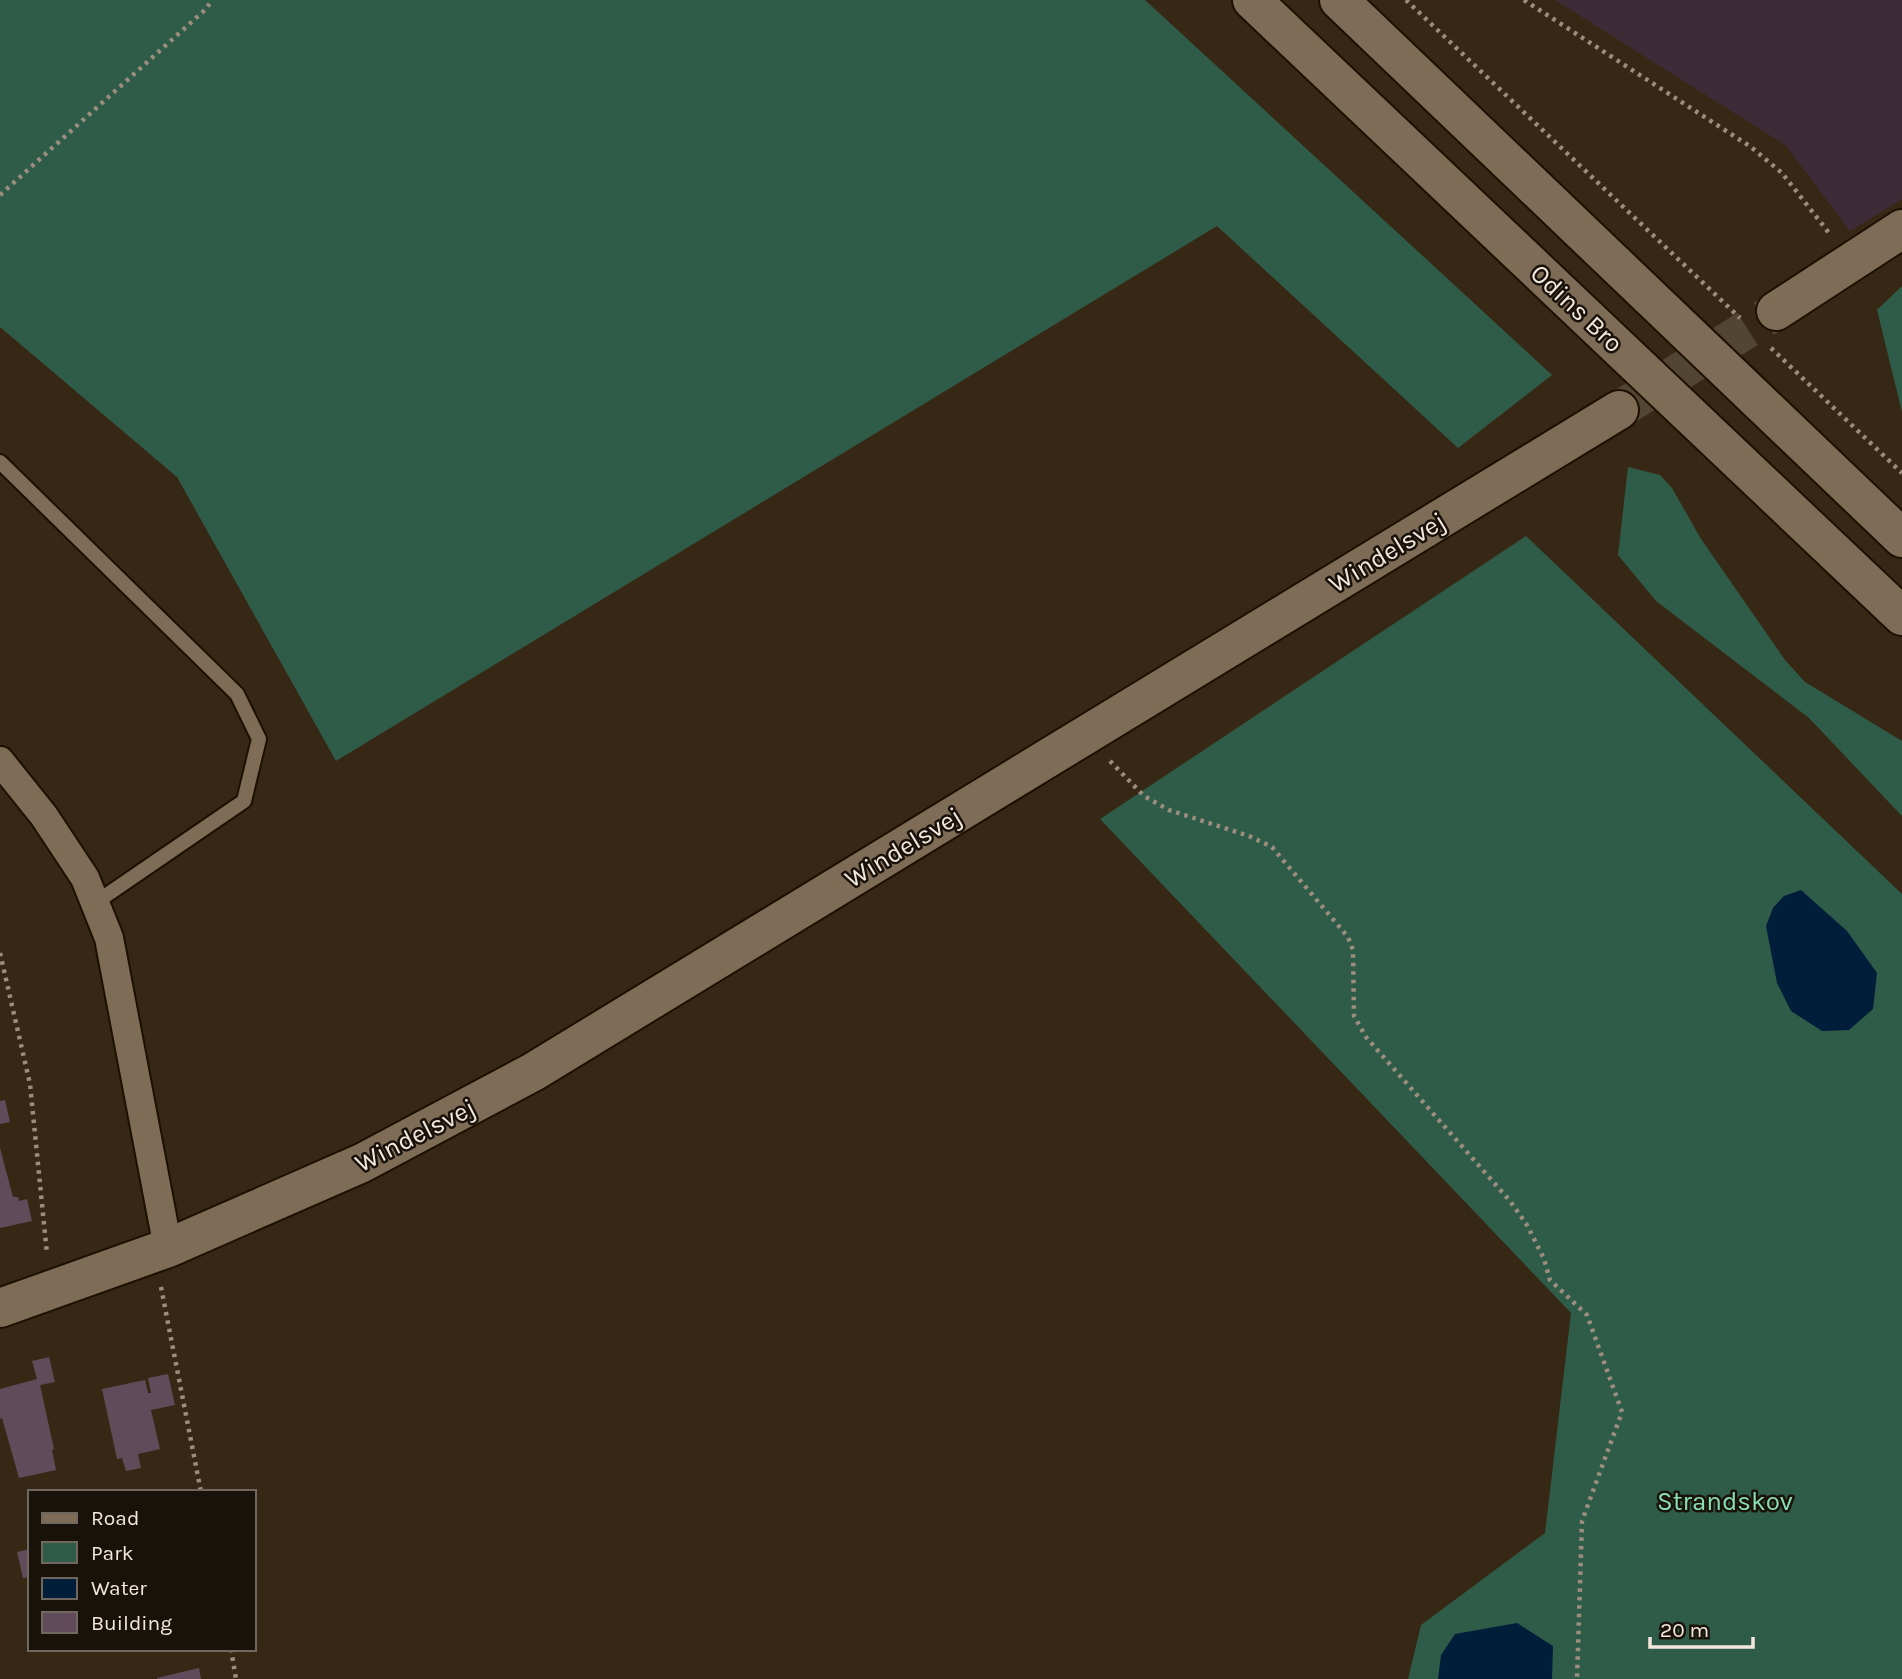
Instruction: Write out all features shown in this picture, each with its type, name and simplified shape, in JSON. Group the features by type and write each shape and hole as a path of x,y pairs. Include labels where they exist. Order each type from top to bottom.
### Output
{"street":[{"name":"Odins Bro","path":"1252,0 1902,616"},
{"path":"1339,0 1902,538"},
{"path":"1762,325 1851,261 1902,229"},
{"name":"Windelsvej","path":"0,1308 161,1250 375,1157 533,1072 1619,410"},
{"path":"0,761 44,817 85,878 109,938 161,1250"}],"lane":[{"path":"0,463 237,694 258,739 244,801 95,903"}],"path":[{"path":"0,195 206,9 212,0"},
{"path":"1406,0 1762,325 1902,473"},
{"path":"1524,0 1751,147 1782,173 1851,261"},
{"path":"1087,734 1144,796 1169,810 1249,836 1272,847 1348,937 1353,950 1354,1016 1366,1037 1510,1201 1527,1225 1544,1259 1550,1280 1587,1315 1622,1412 1582,1521 1577,1679"},
{"path":"0,953 30,1084 51,1290"},
{"path":"161,1250 201,1490"},
{"path":"231,1651 236,1679"}],"shaded area":[{"path":"1555,0 1902,0 1902,199 1850,231 1785,145"}],"green space":[{"path":"0,0 1145,0 1552,375 1458,448 1217,226 336,761 177,477 0,327"},
{"path":"1902,286 1902,412 1877,310"},
{"path":"1628,467 1660,475 1672,488 1701,539 1785,660 1805,682 1902,741 1902,816 1809,718 1656,601 1618,555"},
{"name":"Strandskov","path":"1526,536 1902,894 1902,1679 1408,1679 1421,1625 1545,1533 1571,1313 1100,819"}],"water":[{"path":"1801,890 1847,931 1877,973 1873,1009 1849,1030 1822,1031 1791,1011 1777,983 1766,926 1773,908 1784,896"},
{"path":"1517,1623 1553,1646 1552,1679 1438,1679 1441,1655 1455,1634"}],"building":[{"path":"5,1100 10,1122 0,1124 0,1101"},
{"path":"0,1148 13,1197 18,1197 19,1201 27,1199 32,1221 0,1228"},
{"path":"49,1357 55,1382 40,1385 56,1470 19,1478 2,1418 0,1419 0,1389 37,1379 32,1361"},
{"path":"168,1374 175,1405 151,1410 160,1449 138,1454 141,1468 126,1471 122,1458 117,1459 102,1389 145,1380 148,1393 151,1393 148,1378"},
{"path":"28,1549 28,1577 23,1578 17,1552"},
{"path":"199,1668 201,1679 157,1679 157,1678"}],"tunnel":[{"path":"1619,410 1776,311"}]}
